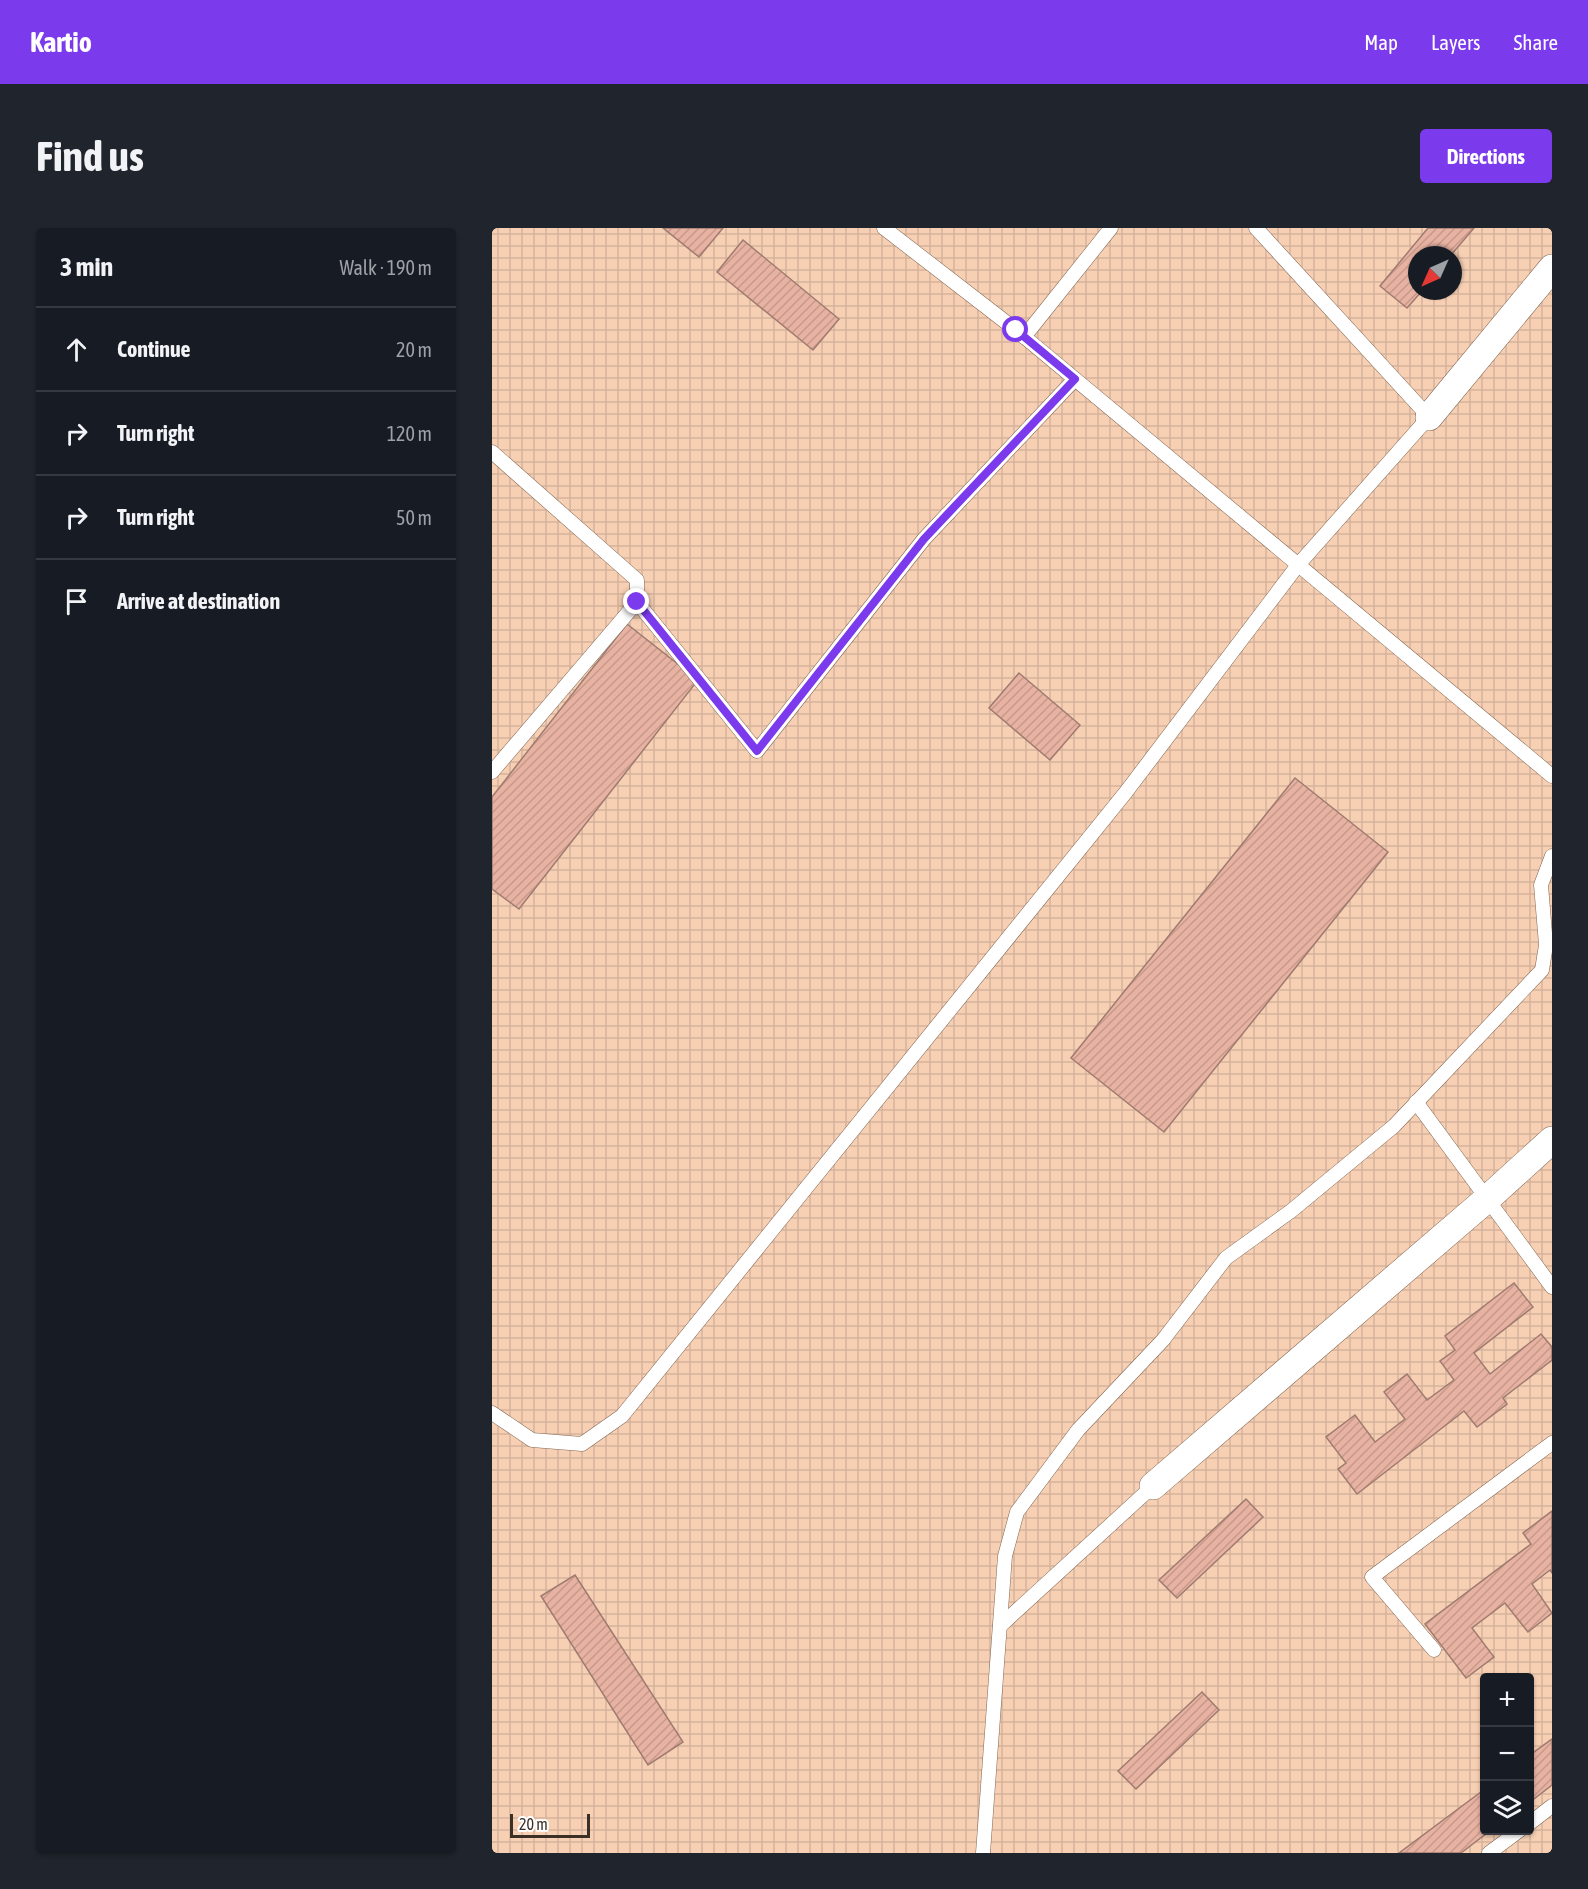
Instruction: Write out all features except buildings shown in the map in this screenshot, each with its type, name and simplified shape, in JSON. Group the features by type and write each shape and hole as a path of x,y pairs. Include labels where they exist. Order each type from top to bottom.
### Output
{"street":[{"path":"1430,417 1552,268"},
{"path":"1153,1486 1552,1140"}],"lane":[{"path":"884,228 1024,337 1552,776"},
{"path":"1024,337 1111,228"},
{"path":"492,1413 532,1440 582,1444 622,1416 1126,792 1298,565 1430,417 1256,228"},
{"path":"492,452 637,580 637,602 757,751 924,539 1075,379"},
{"path":"492,772 637,602"},
{"path":"983,1853 1005,1556 1017,1512 1078,1430 1163,1340 1226,1258 1291,1211 1394,1126 1542,970 1546,945 1541,885 1552,856"},
{"path":"1416,1102 1552,1287"},
{"path":"1434,1650 1372,1577 1552,1443"},
{"path":"1000,1626 1153,1486"},
{"path":"1534,1820 1552,1806"},
{"path":"1489,1853 1513,1835"}],"shaded area":[{"path":"492,228 1552,228 1552,1853 492,1853"}],"route":[{"path":"637,602 757,751 924,539 1075,379 1016,330"}]}
